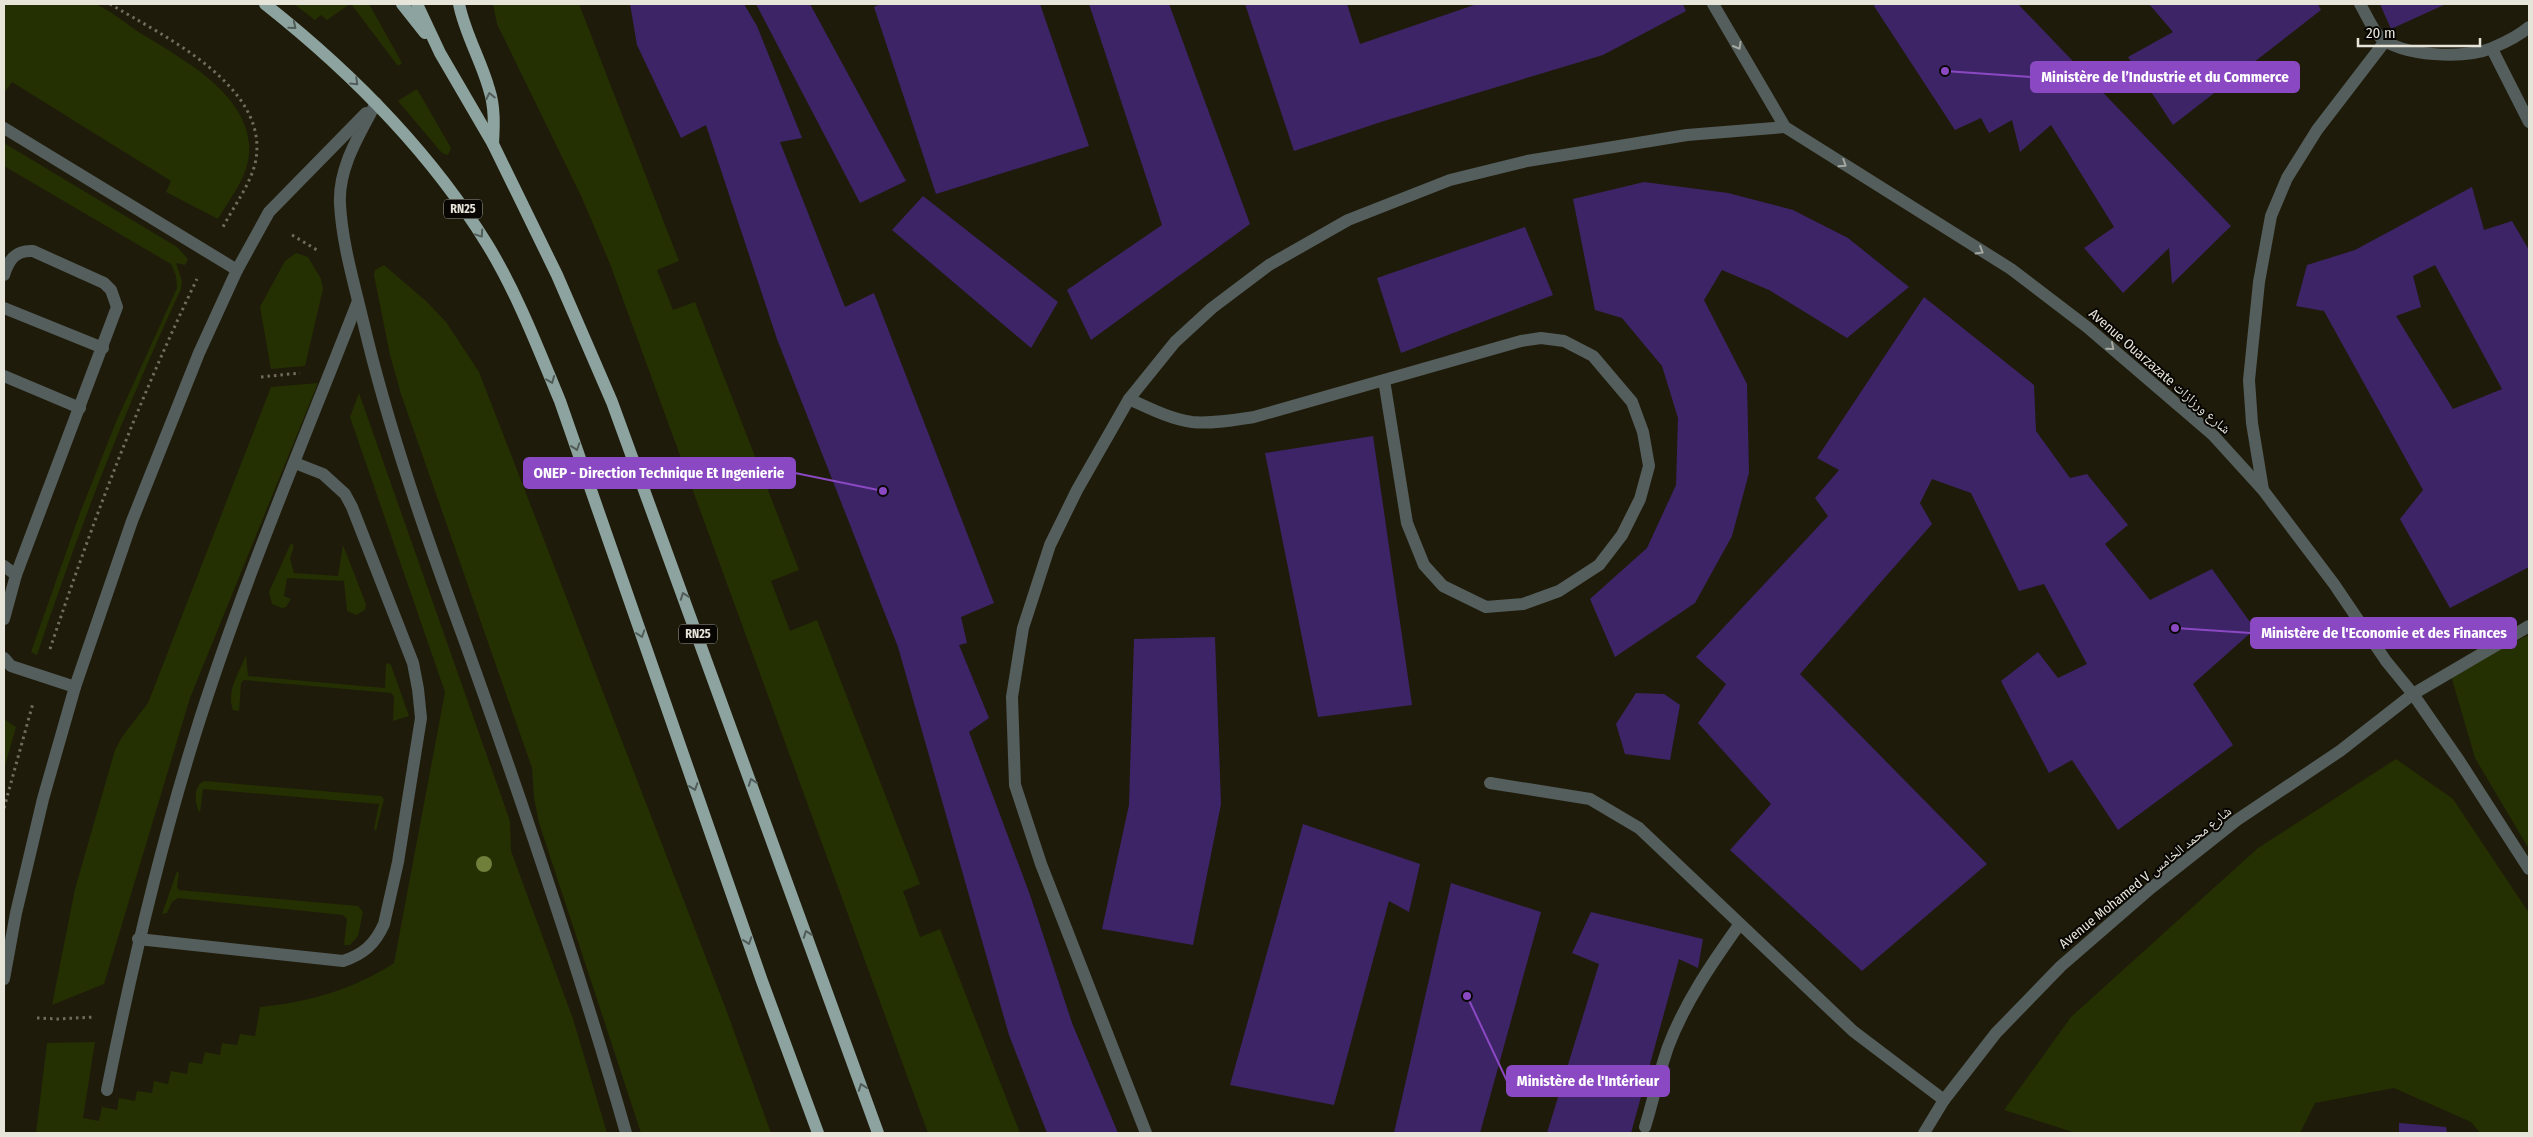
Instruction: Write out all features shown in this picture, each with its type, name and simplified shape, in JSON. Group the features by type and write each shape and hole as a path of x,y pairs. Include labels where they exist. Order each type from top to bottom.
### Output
{"main road":[{"name":"RN25","path":"265,4 320,48 376,103 439,173 487,244 528,321 560,401 762,981 818,1133"},
{"name":"RN25","path":"402,4 440,53 493,144 556,275 612,402 878,1133"},
{"path":"417,4 440,53"},
{"path":"459,4 467,33 490,90 493,108 493,144"}],"street":[{"name":"Avenue Ouarzazate شارع ورزازات","path":"1713,4 1785,127 2011,270 2087,327 2212,435 2263,490 2334,584 2386,661 2413,694 2529,869"},
{"path":"2360,4 2379,36 2394,47 2444,54 2492,49 2529,27"},
{"path":"2263,490 2252,424 2249,380 2259,282 2271,216 2287,178 2317,130 2386,40"},
{"path":"2492,49 2529,122"},
{"path":"4,979 16,913 41,809 75,686 101,606 155,462 199,353 237,270 269,212 376,103"},
{"path":"376,103 347,158 340,201 347,252 358,301 378,382 402,464 516,785 607,1066 626,1133"},
{"path":"1146,1133 1051,891 1015,786 1012,697 1023,628 1050,545 1077,490 1129,399 1175,342 1212,308 1269,265 1348,220 1450,180 1527,161 1687,135 1785,127"},
{"path":"4,128 237,270"},
{"path":"4,275 10,259 16,254 32,251 104,284 111,290 117,307 16,575 4,619"},
{"path":"108,1090 138,939 194,736 231,630 358,301"},
{"path":"4,308 103,348"},
{"path":"1129,399 1168,416 1191,422 1215,422 1254,417 1521,341 1541,338 1564,341 1593,356 1632,402 1643,432 1649,466 1640,499 1622,535 1599,565 1559,590 1523,604 1486,607 1443,586 1424,565 1407,523 1384,380"},
{"path":"4,376 80,408"},
{"path":"138,939 342,961 356,957 368,948 378,938 384,924 416,757 420,718 418,689 413,664 352,507 335,483 323,474 295,463"},
{"path":"4,566 16,575"},
{"name":"Avenue Mohamed V شارع محمد الخامس","path":"1924,1133 1944,1100 1996,1034 2061,966 2121,914 2237,820 2340,751 2413,694 2529,626"},
{"path":"4,658 11,666 75,686"},
{"path":"1490,783 1590,799 1612,810 1639,828 1738,925 1853,1031 1944,1100"},
{"path":"1645,1127 1668,1047 1685,1008 1710,966 1738,925"}],"path":[{"path":"4,808 14,765 42,676 89,534 116,463 145,394 210,252 251,176 255,162 256,142 253,123 245,105 211,70 192,54 110,4"},
{"path":"292,234 320,251"},
{"path":"261,377 306,372"},
{"path":"38,1018 78,1019 122,1014"}],"green space":[{"path":"66,2 95,4 189,63 222,91 235,107 244,124 249,143 249,154 240,183 218,219 166,192 171,181 12,82 4,93 4,4"},
{"path":"294,4 350,4 327,20 321,15 315,20"},
{"path":"351,4 369,4 402,63 398,66"},
{"path":"493,4 579,4 679,261 657,270 673,310 695,302 799,570 771,581 790,631 817,620 920,884 903,891 920,937 940,929 1020,1133 928,1133 610,264 582,198 497,24"},
{"path":"417,89 451,148 448,155 442,153 398,101"},
{"path":"4,143 177,247 188,259 185,265 176,263 182,281 181,289 122,424 69,562 37,655 31,652 80,513 116,422 177,288 176,276 171,264 4,166"},
{"path":"296,253 308,257 321,279 323,289 305,366 271,369 260,307 285,261"},
{"path":"384,265 426,301 446,322 479,372 727,1012 771,1133 641,1133 539,823 534,798 532,768 401,394 390,355 374,275 375,270"},
{"path":"318,383 190,698 104,984 52,1005 75,889 115,750 122,737 148,703 271,387"},
{"path":"359,393 510,821 511,851 573,1019 607,1133 36,1133 47,1043 95,1042 83,1118 99,1121 102,1107 117,1110 119,1098 135,1101 137,1091 152,1093 154,1081 168,1084 171,1071 187,1074 189,1062 202,1064 205,1052 220,1055 222,1043 237,1045 240,1034 255,1036 260,1007 296,1002 330,993 362,981 394,963 445,692 350,417"},
{"path":"291,543 294,546 290,559 294,573 338,576 343,545 366,604 365,610 356,615 347,611 344,581 287,578 284,596 291,599 286,607 282,608 272,604 269,592"},
{"path":"2529,635 2529,849 2475,758 2450,672"},
{"path":"246,655 248,676 385,688 386,664 388,663 391,665 409,716 393,721 394,696 391,693 244,680 241,683 239,711 233,710 231,703 232,689"},
{"path":"4,719 16,727 4,769"},
{"path":"2396,759 2453,799 2529,913 2529,1133 2480,1133 2471,1122 2394,1088 2315,1103 2300,1133 2076,1133 2004,1110 2071,1017 2258,848"},
{"path":"204,781 381,796 384,799 376,831 374,829 379,804 203,789 200,813 197,805 196,791 200,783"},
{"path":"177,871 179,873 177,887 179,890 358,906 363,912 358,936 350,945 344,945 347,919 343,915 178,898 172,902 167,913 162,914"}],"building":[{"path":"630,4 744,4 757,26 802,138 780,142 845,307 874,293 994,603 961,617 967,643 959,645 989,718 969,732 1030,895 1072,1023 1118,1133 1047,1133 1009,1035 898,647 777,339 706,125 681,138 637,45"},
{"path":"756,4 810,4 906,181 860,203"},
{"path":"880,4 1040,4 1089,146 936,194 874,7"},
{"path":"1089,4 1169,4 1250,224 1091,340 1067,290 1162,225"},
{"path":"1245,4 1347,4 1360,44 1477,4 1683,4 1686,11 1603,55 1384,121 1294,151"},
{"path":"1876,4 2018,4 2231,226 2172,284 2169,248 2123,293 2084,248 2114,227 2051,125 2020,152 2012,120 1989,133 1981,118 1955,130 1874,6"},
{"path":"2149,4 2318,4 2321,10 2173,125 2128,57 2173,32"},
{"path":"2380,4 2446,4 2391,29"},
{"path":"1644,182 1728,193 1793,210 1848,238 1909,287 1847,338 1769,290 1722,270 1704,300 1747,384 1749,473 1732,536 1695,603 1615,657 1590,599 1647,548 1676,485 1678,418 1662,366 1622,318 1595,310 1573,199"},
{"path":"2472,187 2484,230 2512,221 2529,250 2529,567 2450,608 2400,519 2423,490 2324,311 2296,306 2307,265 2355,250","holes":["2435,265 2502,389 2453,409 2396,316 2421,307 2413,276"]},
{"path":"923,196 1058,302 1031,348 892,230"},
{"path":"1525,227 1553,295 1401,353 1377,278"},
{"path":"1924,297 2034,385 2036,431 2070,478 2087,474 2128,525 2105,544 2150,600 2212,569 2255,629 2193,684 2233,745 2118,830 2072,760 2049,773 2001,681 2038,652 2058,678 2087,664 2044,584 2019,591 1971,493 1932,479 1920,503 1932,524 1800,674 1987,864 1862,971 1730,850 1771,804 1698,723 1726,684 1696,657 1828,516 1815,498 1839,470 1817,458"},
{"path":"1373,436 1412,705 1318,717 1265,453"},
{"path":"1215,637 1221,804 1193,945 1102,929 1129,805 1134,639"},
{"path":"1636,693 1664,694 1680,705 1670,760 1625,754 1616,724"},
{"path":"1303,824 1420,864 1409,912 1389,901 1334,1105 1230,1085"},
{"path":"1451,883 1541,912 1480,1133 1394,1133"},
{"path":"1591,912 1703,939 1698,968 1679,959 1631,1133 1547,1133 1599,964 1572,953"},
{"path":"2399,1123 2446,1127 2447,1133 2399,1133"}],"place":[{"name":"Ministère de l’Industrie et du Commerce","path":"1945,71"},
{"name":"ONEP - Direction Technique Et Ingenierie","path":"883,491"},
{"name":"Ministère de l'Economie et des Finances","path":"2175,628"},
{"name":"Ministère de l'Intérieur","path":"1467,996"}]}
